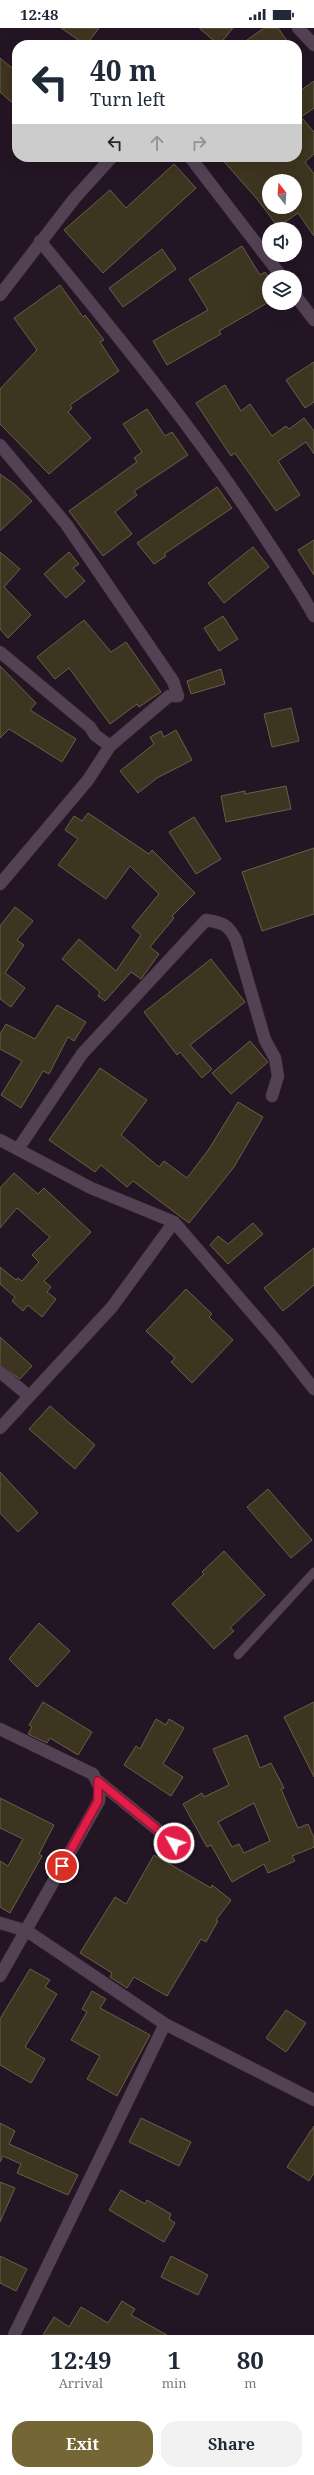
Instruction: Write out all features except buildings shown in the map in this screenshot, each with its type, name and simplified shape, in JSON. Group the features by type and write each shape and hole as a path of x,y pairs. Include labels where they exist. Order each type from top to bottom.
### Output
{"street":[{"path":"298,28 314,45"},
{"path":"0,295 40,241 74,199 107,162"},
{"path":"194,162 277,270"},
{"path":"40,241 139,361 217,466 300,591 314,616"},
{"path":"302,304 314,320"},
{"path":"0,445 66,524 173,681 178,696 169,696 110,746 88,780 0,884"},
{"path":"0,652 84,722 95,735 110,746"},
{"path":"18,1149 82,1054 206,920 221,923 231,928 236,940 265,1040 275,1058 278,1076 272,1096"},
{"path":"0,1140 91,1188 174,1222 278,1343 314,1389"},
{"path":"0,1428 112,1307 174,1222"},
{"path":"0,1372 29,1396"},
{"path":"0,1729 93,1774 98,1781 174,1843"},
{"path":"0,1976 98,1801 98,1781"},
{"path":"0,1923 26,1931 165,2024 314,2100"},
{"path":"14,2335 165,2024"}],"lane":[{"path":"238,1655 314,1572"}],"route":[{"path":"62,1866 98,1801 100,1788 98,1781 174,1843"}]}
